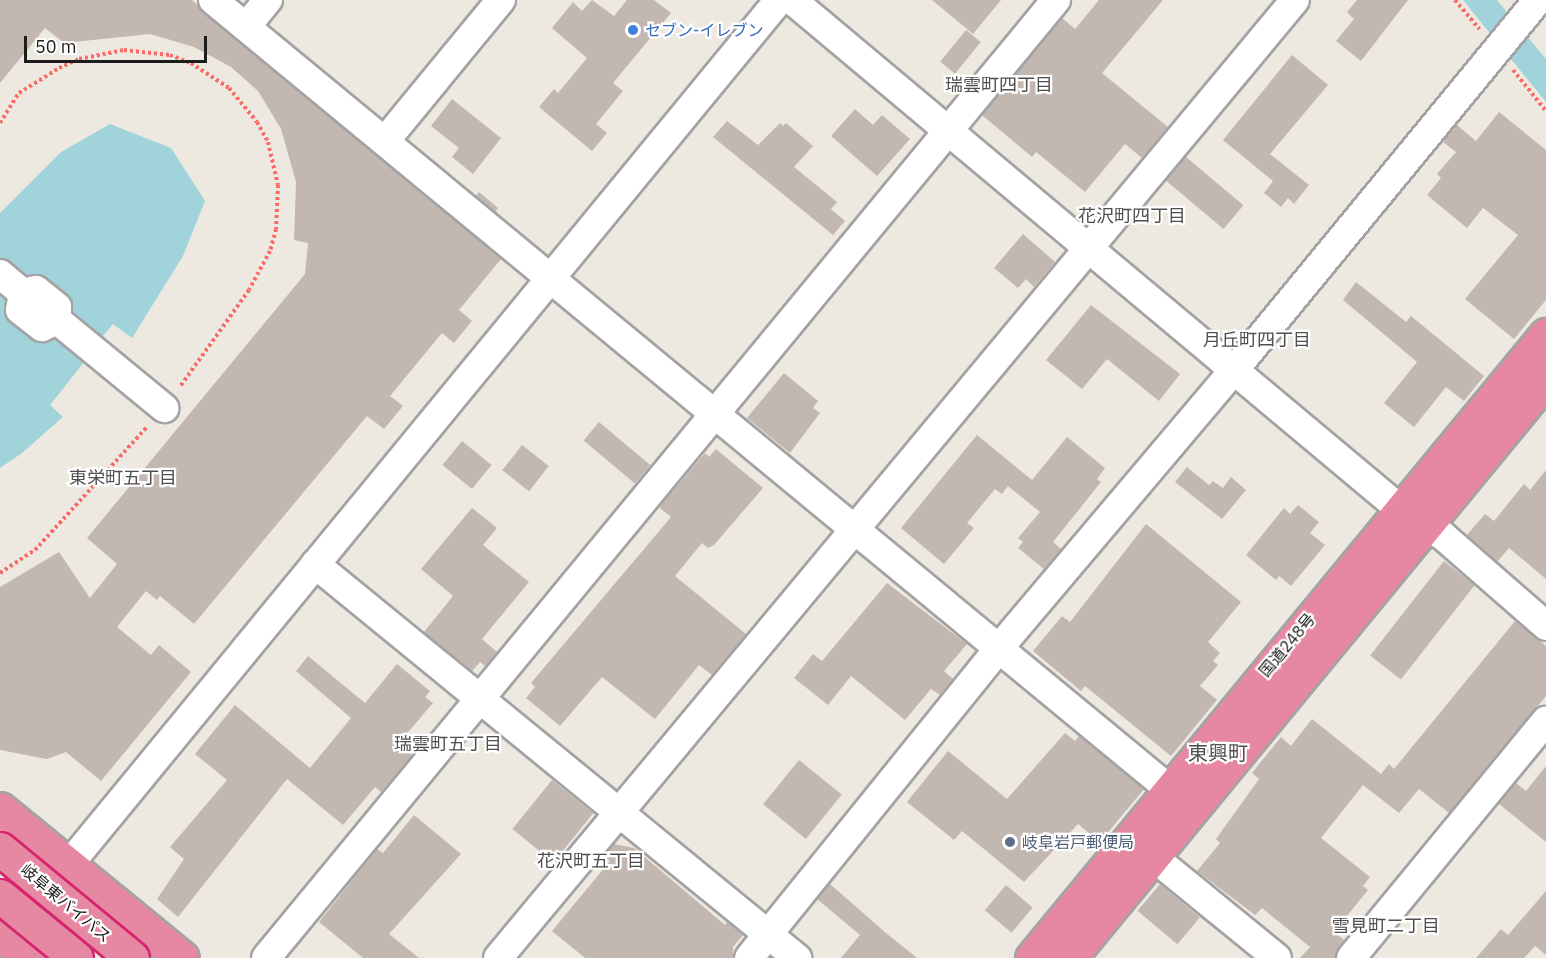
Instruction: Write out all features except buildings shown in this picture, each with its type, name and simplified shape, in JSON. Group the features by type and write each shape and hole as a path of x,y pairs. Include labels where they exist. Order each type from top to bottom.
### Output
{"highway":[{"name":"国道248号","path":"1070,958 1152,856 1412,517 1546,335"},
{"name":"国道248号","path":"1032,958 1168,788 1412,517 1546,379"},
{"path":"0,809 182,958"},
{"name":"岐阜東バイパス","path":"0,849 132,958"},
{"path":"0,896 76,958"}],"street":[{"path":"213,0 1168,788"},
{"path":"246,27 267,0"},
{"path":"385,141 501,0"},
{"path":"8,948 68,865 549,275 779,0"},
{"path":"792,0 1234,370 1546,626"},
{"path":"266,958 1056,0"},
{"path":"498,958 1087,247 1295,0"},
{"path":"749,958 999,648 1234,370 1530,10"},
{"path":"0,274 23,293 36,290 57,307 57,320 164,408"},
{"path":"315,564 797,958"},
{"path":"1351,958 1546,721"},
{"path":"1152,856 1277,958"}],"path":[{"path":"0,123 20,93 58,68 79,59 124,50 170,55 201,69 229,88 257,122 268,142 278,184 276,229 270,251 249,290 164,408 35,549 0,573"}],"water":[{"path":"1463,0 1497,0 1546,59 1546,102"},
{"path":"110,124 171,148 205,201 183,256 132,338 113,324 97,343 0,266 0,213 61,152"},
{"path":"0,283 89,356 50,405 63,417 22,453 0,468"}],"place":[{"name":"セブン-イレブン","path":"633,30"},
{"name":"岐阜岩戸郵便局","path":"1010,842"}],"district":[{"name":"瑞雲町四丁目","path":"999,85"},
{"name":"花沢町四丁目","path":"1132,216"},
{"name":"月丘町四丁目","path":"1257,340"},
{"name":"東栄町五丁目","path":"123,478"},
{"name":"瑞雲町五丁目","path":"448,744"},
{"name":"東興町","path":"1218,752"},
{"name":"花沢町五丁目","path":"591,861"},
{"name":"雪見町二丁目","path":"1386,926"}]}
